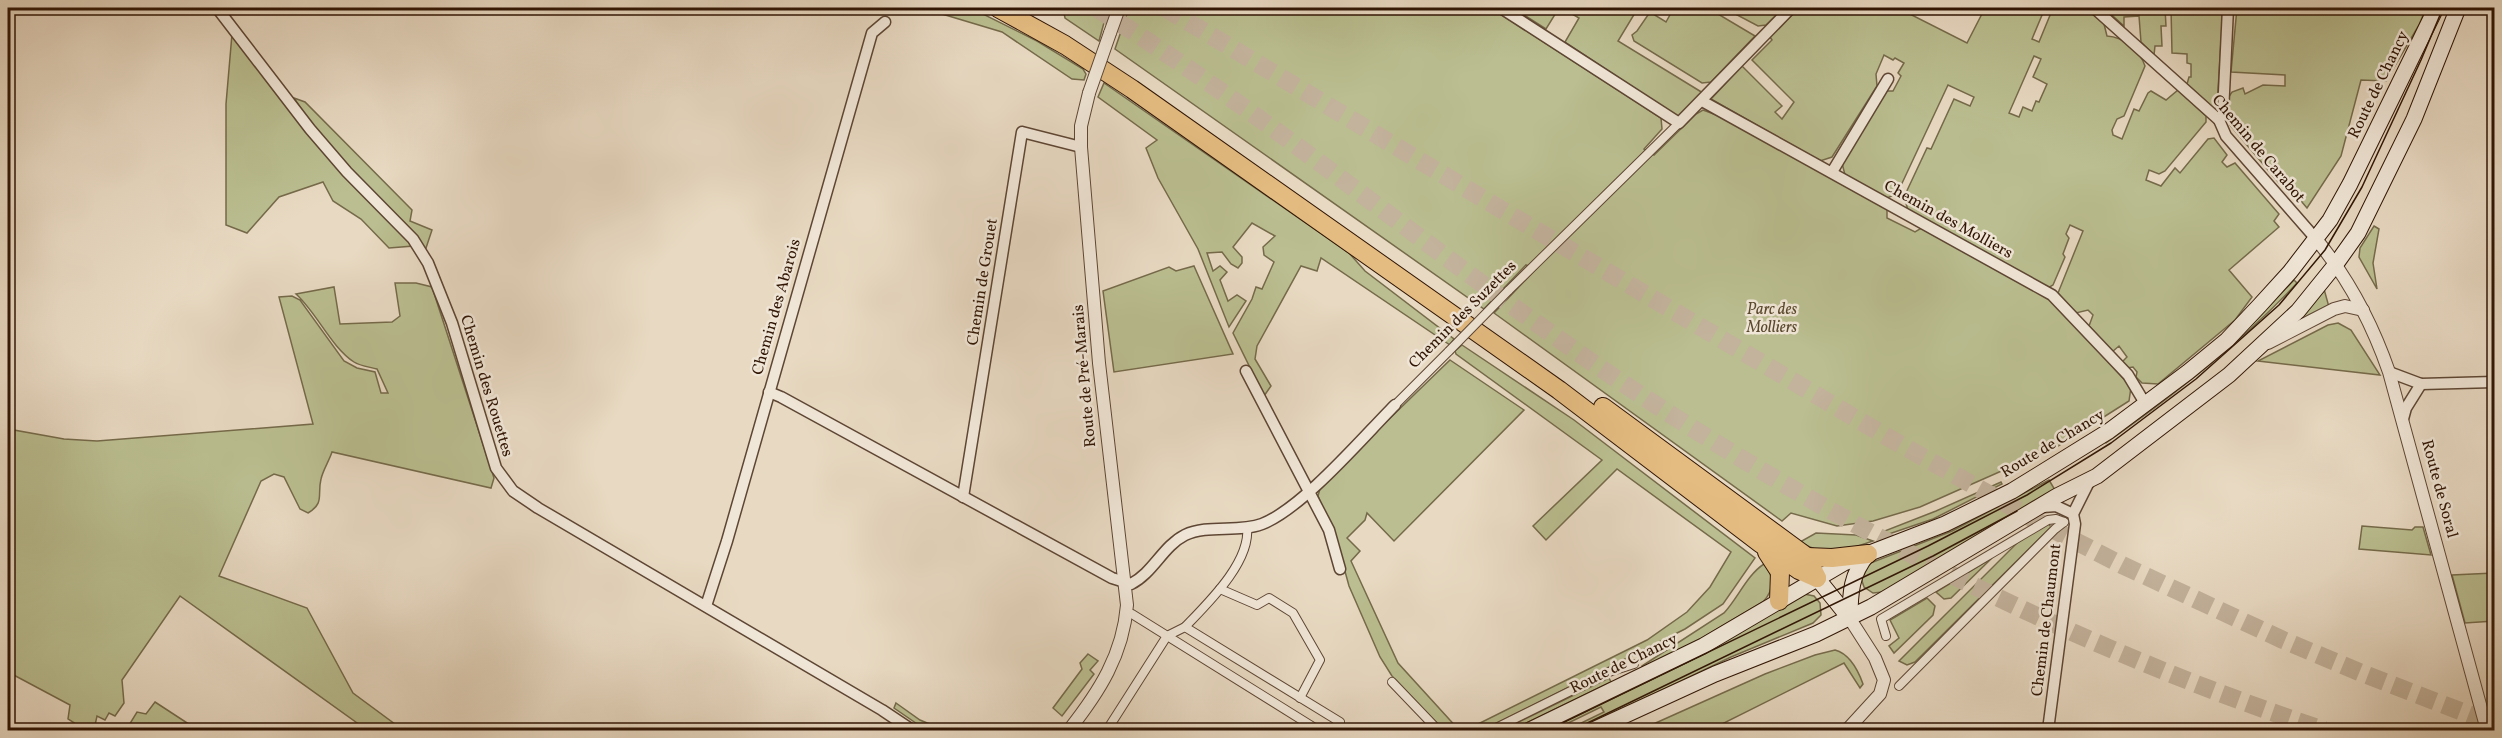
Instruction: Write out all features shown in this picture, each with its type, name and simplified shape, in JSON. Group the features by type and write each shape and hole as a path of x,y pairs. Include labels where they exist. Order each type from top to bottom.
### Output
{"highway":[{"path":"998,8 1093,63 1181,123 1559,390 1760,543 1799,570 1817,578"},
{"path":"1023,8 1088,45 1137,78 1571,384 1807,557 1817,578"},
{"path":"1760,543 1774,559 1780,572 1779,601"},
{"path":"1807,557 1832,558 1868,554"}],"main road":[{"name":"Route de Chancy","path":"1530,730 1703,646 1844,563 1945,524 2012,490 2076,453 2146,405 2227,340 2275,290 2316,240 2346,193 2436,8"},
{"path":"1593,730 1715,674 1850,619 2090,480 2158,431 2261,347 2298,310 2336,264 2358,232 2384,183 2418,108 2458,8"},
{"path":"1850,619 1851,583 1857,568 1868,554"},
{"path":"1817,578 1850,619"}],"street":[{"name":"Chemin des Rouettes","path":"217,8 310,129 347,172 405,230 428,262 452,323 496,468 506,484 538,508 705,606 899,727 912,730"},
{"name":"Route de Pré-Marais","path":"1069,730 1101,687 1112,665 1122,638 1126,613 1127,595 1099,363 1081,147 1081,126 1089,93 1119,8"},
{"path":"1501,8 1679,123"},
{"name":"Chemin des Suzettes","path":"1124,584 1136,582 1174,542 1187,534 1199,530 1247,527 1266,522 1308,492 1702,101 1791,8"},
{"name":"Chemin de Carabot","path":"2094,8 2218,120 2226,136 2316,240"},
{"path":"2218,120 2223,113 2228,8"},
{"name":"Chemin des Abarois","path":"705,606 727,541 872,33 885,22"},
{"path":"1832,172 1888,79"},
{"name":"Chemin des Molliers","path":"1702,101 2052,295 2128,375 2146,405"},
{"name":"Chemin de Grouet","path":"963,497 1022,132 1081,147"},
{"name":"Route de Soral","path":"2316,240 2336,264 2363,310 2389,372 2487,730"},
{"path":"2261,347 2334,309 2345,306 2363,310"},
{"path":"1246,371 1329,530 1340,569"},
{"path":"2389,372 2421,384 2494,382"},
{"path":"2403,419 2406,408 2421,384"},
{"path":"769,392 1124,584"},
{"name":"Chemin de Chaumont","path":"2048,730 2075,524 2073,514 2090,480"},
{"path":"2040,507 2056,506 2073,514"},
{"path":"1886,636 1881,619 2048,520 2056,519 2064,522 2047,536 1899,686"},
{"path":"1107,730 1167,636 1185,627 1220,589 1247,546 1247,527"},
{"path":"1220,589 1257,604 1269,598 1293,613 1320,660 1300,698"},
{"path":"1126,613 1132,614 1318,730"},
{"path":"1847,730 1880,694 1884,680 1875,658 1850,619"},
{"path":"1185,627 1340,722 1332,730"},
{"path":"1492,730 1609,672 1634,664"},
{"path":"1392,682 1438,730"}],"green space":[{"path":"922,8 971,8 1037,41 1083,69 1086,74 1084,80 1072,79 1002,32"},
{"path":"1063,8 1108,8 1099,41 1065,18"},
{"name":"Parc des Molliers","path":"1129,8 1491,8 1661,118 1662,129 1644,149 1654,155 1703,110 1730,120 1887,209 1887,218 1915,232 1923,227 2043,294 2055,303 2131,387 2129,401 2058,446 1920,507 1873,521 1837,526 1791,513 1782,521 1494,313 1536,269 1526,265 1484,309 1115,49"},
{"path":"1513,8 1559,8 1546,29"},
{"path":"1562,8 1638,8 1618,41 1703,93 1678,117 1565,42 1579,18"},
{"path":"1669,8 1708,8 1755,36 1711,82 1702,83 1634,41 1632,35 1650,12 1666,22 1671,13 1667,10"},
{"path":"1724,8 1784,8 1766,25 1758,26"},
{"path":"1799,8 1898,8 1967,43 1985,8 2045,8 2032,39 2039,42 2053,8 2086,8 2104,24 2107,36 2125,42 2139,55 2145,66 2124,116 2117,119 2112,130 2113,135 2122,139 2134,109 2139,111 2151,91 2166,100 2178,90 2206,116 2206,122 2165,171 2159,174 2149,170 2146,180 2161,186 2175,168 2180,173 2208,139 2214,138 2227,155 2222,162 2227,167 2235,163 2279,214 2274,221 2279,227 2229,270 2252,297 2235,320 2158,384 2142,383 2136,377 2137,372 2133,367 2127,368 2122,362 2127,357 2119,346 2112,352 2089,326 2093,315 2088,310 2076,313 2058,293 2083,231 2070,225 2066,234 2069,238 2063,254 2065,257 2053,285 2048,288 1908,210 1904,197 1927,148 1931,149 1954,99 1970,106 1974,97 1948,85 1897,194 1887,198 1845,175 1842,163 1886,91 1893,91 1901,76 1898,73 1904,63 1884,55 1876,74 1877,86 1832,157 1820,161 1711,99 1742,66 1782,106 1775,112 1782,119 1794,102 1752,60 1772,40 1770,37","holes":["2034,56 2041,59 2033,77 2047,84 2039,102 2036,101 2032,111 2023,107 2019,117 2009,113"]},
{"path":"2104,8 2165,8 2166,26 2161,26 2162,46 2155,46 2154,55 2141,42 2139,16 2124,17 2124,26"},
{"path":"2171,8 2223,8 2217,107 2212,107 2187,84 2191,77 2191,64 2187,63 2187,54 2172,53"},
{"path":"2237,8 2426,8 2419,25 2386,81 2361,80 2341,156 2307,208 2296,195 2298,192 2288,187 2291,180 2281,176 2279,183 2230,125 2228,98 2232,92 2243,88 2245,94 2263,85 2285,86 2285,75 2231,72"},
{"path":"232,34 413,246 389,248 361,219 333,201 323,182 279,197 247,233 226,225 226,104"},
{"path":"1104,83 1349,253 1365,271 1454,339 1450,345 1321,258 1317,271 1301,266 1257,346 1255,359 1271,386 1264,396 1233,333 1256,287 1262,289 1274,262 1264,255 1263,247 1275,236 1252,223 1233,247 1242,257 1242,263 1238,268 1231,264 1222,252 1207,253 1213,271 1220,266 1227,272 1220,280 1228,301 1237,295 1246,301 1229,327 1198,249 1158,178 1146,148 1157,140 1098,97"},
{"path":"294,98 305,102 412,210 410,221 432,230 425,251 317,133"},
{"path":"2374,226 2379,229 2373,263 2377,289 2359,257 2360,248"},
{"path":"1194,266 1233,354 1114,372 1103,291 1169,267 1176,271"},
{"path":"2294,280 2297,283 2229,348 2157,406 2106,443 2103,439 2269,306"},
{"path":"395,283 416,283 432,287 494,478 491,488 332,452 321,479 319,502 308,513 300,509 284,477 274,474 261,481 219,576 307,608 353,693 403,730 367,730 180,596 122,680 124,703 115,716 109,713 105,720 97,716 95,725 105,730 85,730 68,719 70,705 8,672 8,429 64,439 97,441 313,424 279,297 292,296 300,300 344,361 357,368 375,372 381,393 388,393 377,369 356,363 346,356 296,294 334,287 340,324 392,322 400,316"},
{"path":"2324,289 2329,307 2294,324"},
{"path":"2338,323 2351,330 2380,375 2258,361 2328,325"},
{"path":"1462,345 1574,420 1755,558 1723,604 1685,629 1483,730 1466,730 1647,640 1687,612 1710,587 1731,552 1617,469 1546,540 1533,526 1602,460 1456,354 1455,351"},
{"path":"1450,360 1524,410 1394,541 1367,513 1365,520 1347,538 1360,551 1351,561 1398,663 1459,730 1443,730 1392,676 1380,657 1349,586 1337,542 1318,496 1321,485"},
{"path":"2049,480 2055,490 1883,592 1873,593 1864,587 1861,578 1868,564 1952,531"},
{"path":"2001,482 2002,484 1933,519 1880,537 1882,532"},
{"path":"2048,523 2051,527 1915,662 1907,665 1899,661 2018,542"},
{"path":"2362,526 2412,530 2415,527 2423,527 2431,555 2359,549"},
{"path":"1816,533 1856,535 1873,541 1836,552 1819,550 1800,542"},
{"path":"1992,558 1951,598 1944,599 1936,592"},
{"path":"1764,564 1772,583 1763,602 1692,644 1642,669 1642,666 1724,613 1753,574"},
{"path":"2494,573 2494,621 2465,623 2452,575"},
{"path":"1804,594 1814,596 1820,603 1821,615 1813,623 1731,657 1579,730 1567,730 1604,712 1601,707 1554,730 1541,730"},
{"path":"1927,598 1935,606 1933,615 1894,653 1889,646 1899,638 1890,620"},
{"path":"1835,650 1845,655 1853,663 1863,684 1860,688 1844,663 1710,730 1640,730 1765,674"},
{"path":"1088,654 1098,661 1090,670 1094,674 1062,716 1053,708 1082,669 1080,663"},
{"path":"1609,678 1611,682 1512,730 1502,730"},
{"path":"155,702 198,730 126,730 137,712 146,714"},
{"path":"896,703 920,720 944,730 926,730 894,708"}],"tunnel":[{"path":"1096,8 1225,94 1599,367 1770,476 1949,574 2041,618 2134,659 2324,730"},
{"path":"1165,8 1889,438 2044,525 2122,565 2283,640 2494,724"}],"tram line":[{"path":"1547,730 1928,546 2027,495 2111,443 2196,379 2279,305 2325,250 2362,187 2443,8"},
{"path":"1573,730 1933,556 2017,511"}]}
